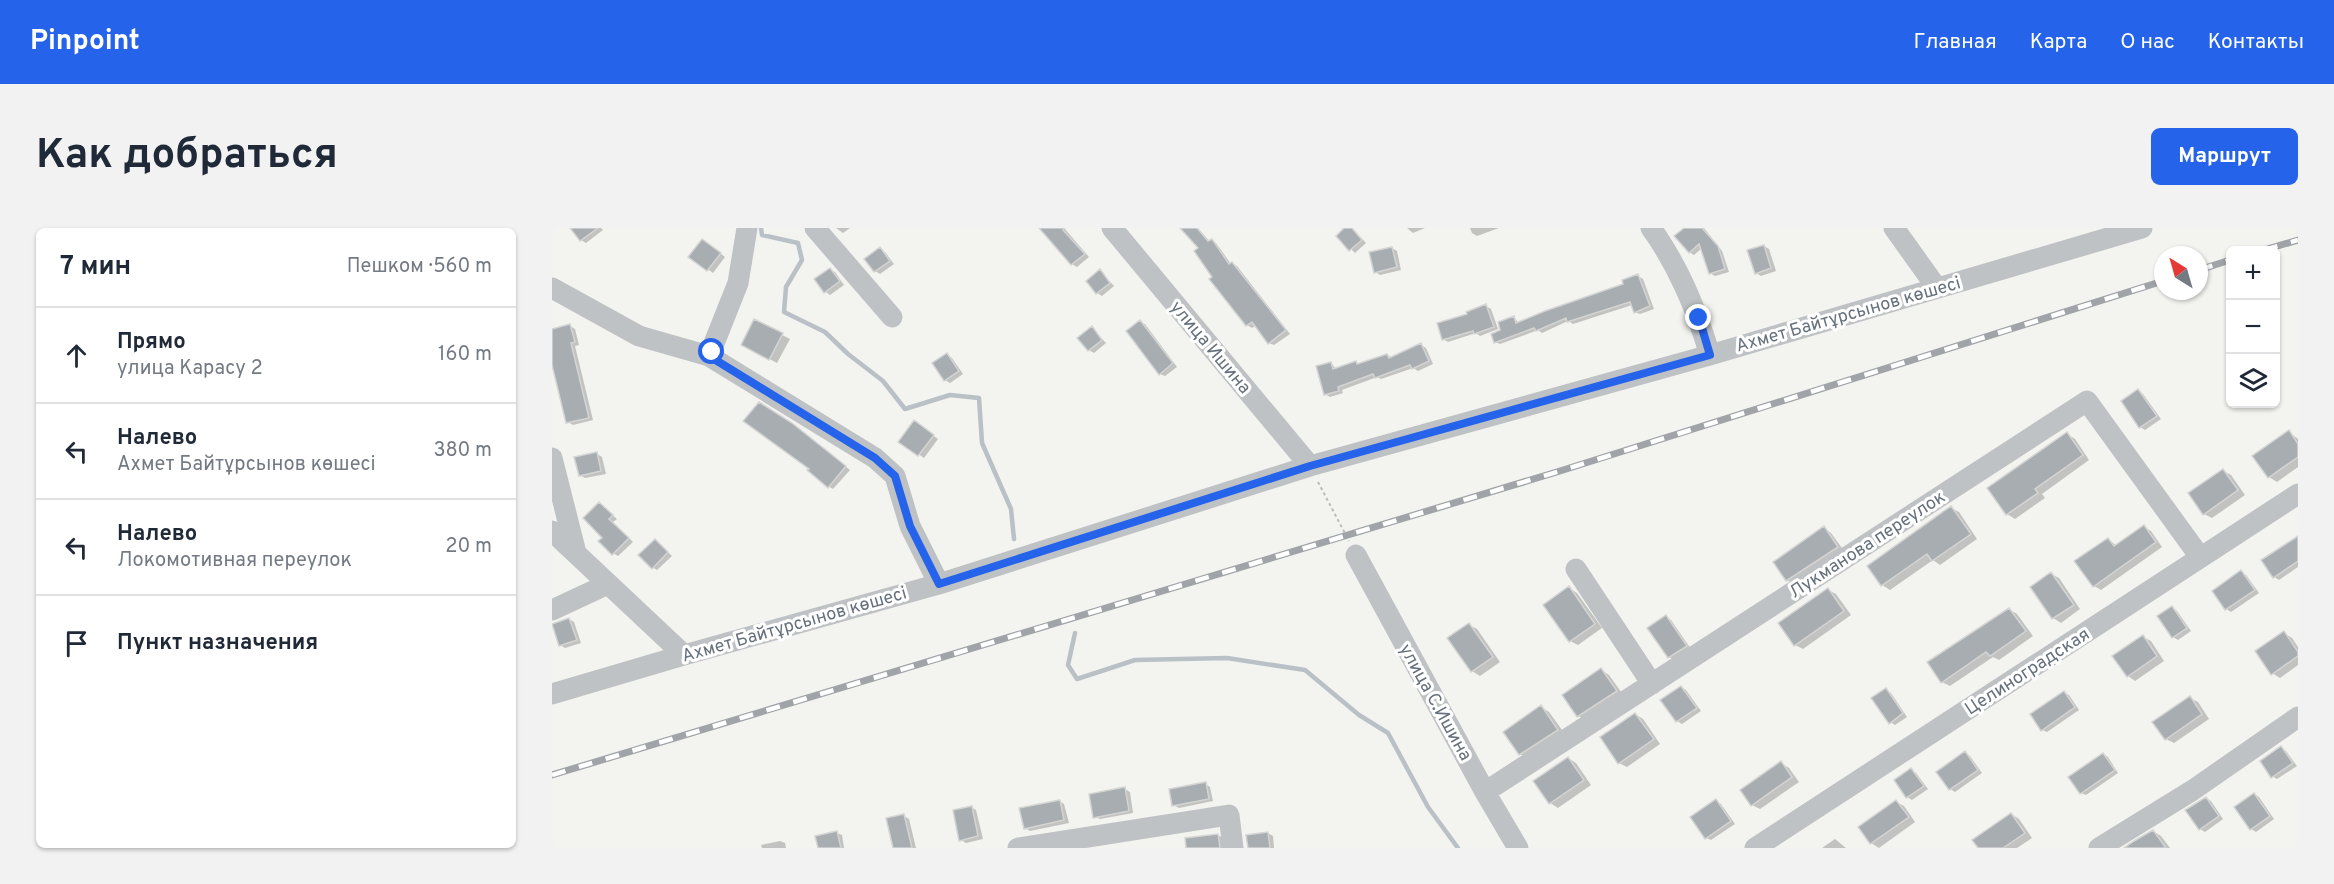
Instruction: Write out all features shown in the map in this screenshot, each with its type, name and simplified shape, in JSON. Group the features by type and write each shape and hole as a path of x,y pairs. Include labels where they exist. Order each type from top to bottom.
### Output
{"street":[{"path":"709,356 738,283 747,228"},
{"path":"815,228 892,317"},
{"name":"улица Ишина","path":"1112,228 1310,466"},
{"path":"1650,228 1665,248 1684,284 1699,318 1710,355"},
{"path":"1894,228 1937,288"},
{"name":"Ахмет Байтұрсынов көшесі","path":"552,694 684,654 939,584 1310,466 1710,355 2119,231 2142,228"},
{"path":"552,288 639,336 709,356 875,458 895,476 910,526 939,584"},
{"name":"Лукманова переулок","path":"1485,792 2087,401 2200,557"},
{"path":"552,458 576,555"},
{"name":"Целиноградская","path":"1755,848 2298,494"},
{"path":"552,531 684,654"},
{"name":"улица С.Ишина","path":"1356,555 1518,848"},
{"path":"1576,569 1652,684"},
{"path":"552,610 608,584"},
{"path":"2099,848 2193,790 2298,717"},
{"path":"1018,848 1229,815 1233,848"}],"path":[{"path":"1310,466 1356,555"}],"building":[{"path":"570,228 598,228 580,241"},
{"path":"1039,228 1065,228 1063,230 1085,254 1071,265"},
{"path":"1180,228 1197,228 1208,241 1212,239 1229,264 1232,262 1286,330 1268,344 1252,322 1246,326 1209,279 1212,277 1194,251 1198,248"},
{"path":"1344,228 1352,228 1362,240 1349,251 1336,236"},
{"path":"1684,228 1702,228 1718,246 1725,269 1709,274 1699,244 1689,253 1674,236"},
{"path":"702,239 721,253 707,271 688,257"},
{"path":"1764,245 1771,268 1755,274 1747,250"},
{"path":"880,247 890,261 874,272 864,259"},
{"path":"1392,247 1397,267 1374,273 1369,252"},
{"path":"830,268 840,281 824,293 814,279"},
{"path":"1100,269 1110,283 1096,294 1086,281"},
{"path":"1638,274 1650,306 1634,313 1630,302 1567,322 1566,318 1536,331 1534,328 1494,343 1491,334 1500,330 1498,322 1514,316 1516,323 1623,284 1622,280"},
{"path":"1486,304 1494,327 1474,334 1473,331 1442,340 1437,323 1467,314 1466,312"},
{"path":"754,319 783,333 769,360 741,345"},
{"path":"1140,320 1173,363 1159,375 1126,331"},
{"path":"570,324 575,342 571,343 589,418 566,423 552,365 552,329"},
{"path":"1092,326 1102,340 1088,351 1077,338"},
{"path":"1421,343 1429,361 1412,369 1410,365 1375,378 1373,374 1338,387 1339,391 1324,395 1316,366 1331,362 1333,369 1387,354 1389,358"},
{"path":"947,353 959,371 944,381 932,363"},
{"path":"2138,389 2157,416 2139,428 2121,401"},
{"path":"759,402 792,423 846,466 828,488 807,470 809,469 743,421"},
{"path":"914,420 934,435 918,456 898,442"},
{"path":"2289,430 2298,444 2298,457 2268,478 2252,456"},
{"path":"2067,432 2083,455 2035,489 2038,493 2006,515 1987,488"},
{"path":"597,452 601,471 579,476 574,457"},
{"path":"2223,469 2238,490 2203,515 2188,493"},
{"path":"599,502 613,515 609,519 629,538 612,555 598,541 602,538 583,518"},
{"path":"1951,506 1971,534 1932,561 1927,554 1881,586 1867,566"},
{"path":"2144,525 2156,542 2093,587 2074,561 2108,538 2114,546"},
{"path":"1824,526 1838,547 1786,581 1773,562"},
{"path":"2298,536 2298,561 2273,578 2261,560"},
{"path":"655,539 668,552 652,569 638,555"},
{"path":"2241,570 2255,590 2225,610 2212,591"},
{"path":"2051,572 2074,605 2052,619 2030,587"},
{"path":"1569,586 1595,624 1569,642 1543,605"},
{"path":"1828,588 1844,611 1794,646 1778,623"},
{"path":"2172,606 2187,628 2172,638 2157,616"},
{"path":"2009,608 2026,631 1990,656 1986,652 1941,683 1927,662"},
{"path":"1666,615 1687,646 1668,658 1647,628"},
{"path":"569,618 577,640 559,646 552,624"},
{"path":"1469,623 1493,657 1471,672 1447,638"},
{"path":"2284,631 2298,652 2298,656 2271,675 2255,651"},
{"path":"2143,635 2157,656 2127,677 2112,656"},
{"path":"1601,668 1617,691 1577,717 1562,695"},
{"path":"1681,686 1697,708 1676,722 1660,700"},
{"path":"1886,688 1903,713 1889,724 1871,698"},
{"path":"2064,691 2075,707 2041,731 2030,714"},
{"path":"2190,696 2202,714 2165,740 2152,722"},
{"path":"1541,705 1558,730 1519,755 1503,732"},
{"path":"1635,713 1654,739 1618,764 1600,737"},
{"path":"2281,746 2293,763 2271,778 2260,761"},
{"path":"1965,751 1978,770 1949,790 1936,772"},
{"path":"2103,753 2115,770 2080,794 2068,777"},
{"path":"1568,757 1584,780 1549,804 1533,781"},
{"path":"1781,761 1792,777 1751,806 1740,790"},
{"path":"1911,768 1924,786 1906,798 1894,780"},
{"path":"1206,782 1209,799 1172,806 1169,789"},
{"path":"1125,787 1129,811 1093,818 1089,794"},
{"path":"2254,793 2270,816 2250,830 2234,807"},
{"path":"2206,797 2219,816 2199,830 2185,810"},
{"path":"1716,799 1731,821 1705,839 1690,817"},
{"path":"1060,800 1064,820 1024,829 1019,808"},
{"path":"1896,800 1909,817 1870,844 1858,827"},
{"path":"972,806 978,836 959,841 953,810"},
{"path":"2011,813 2025,833 2003,848 1978,848 1972,840"},
{"path":"904,814 912,848 893,848 886,818"},
{"path":"2153,830 2166,848 2124,848 2134,841"},
{"path":"837,831 841,848 818,848 815,836"},
{"path":"1268,832 1270,848 1248,848 1246,835"},
{"path":"1218,834 1220,848 1186,848 1185,838"}],"waterway":[{"path":"761,228 762,235 798,243 802,260 786,287 784,312 825,332 848,354 883,381 905,409 950,395 979,398 982,443 1011,509 1014,539"},
{"path":"1075,633 1068,665 1077,679 1135,660 1227,658 1305,670 1359,715 1388,733 1428,807 1458,848"}],"railway":[{"path":"2278,246 2298,240"},
{"path":"2208,267 2226,261"},
{"path":"552,775 1560,471 2154,284"}],"route":[{"path":"712,352 709,356 875,458 895,476 910,526 939,584 1310,466 1710,355 1699,318"}]}
